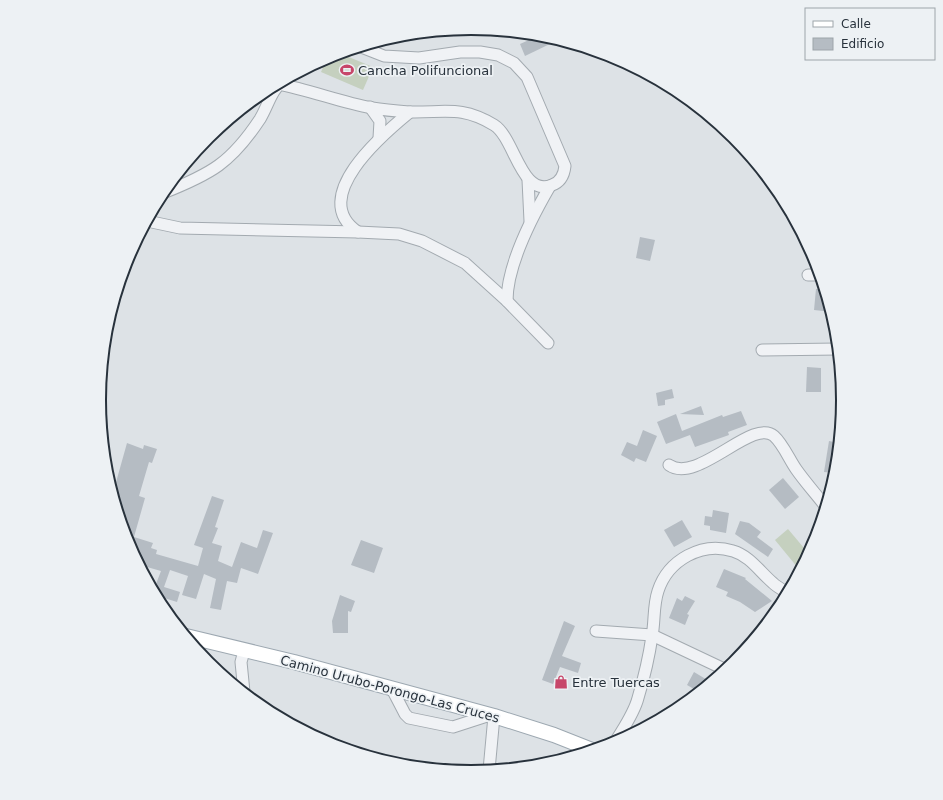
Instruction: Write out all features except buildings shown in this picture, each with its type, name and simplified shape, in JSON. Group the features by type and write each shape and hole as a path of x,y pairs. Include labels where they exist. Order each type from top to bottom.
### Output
{"main road":[{"name":"Camino Urubo-Porongo-Las Cruces","path":"195,638 294,662 492,716 554,735 585,747"}],"street":[{"path":"368,50 384,56 419,58 460,52 480,52 498,55 514,64 527,76 565,166 561,179 550,186 530,224 510,275 507,289 507,301"},
{"path":"288,85 370,107 410,112 447,110 472,114 496,126 511,146 522,172 528,180 537,185 550,186"},
{"path":"174,189 196,180 223,163 244,143 275,93"},
{"path":"370,107 380,121 381,130 379,138"},
{"path":"358,232 344,219 341,210 341,201 347,179 362,156 379,138 410,112"},
{"path":"528,180 530,224"},
{"path":"152,222 180,228 399,234 422,241 444,250 465,263 507,301 548,343"},
{"path":"808,275 814,275"},
{"path":"762,350 832,349"},
{"path":"668,466 675,470 704,462 753,435 764,432 773,435 797,471 823,498"},
{"path":"620,733 638,700 652,635 653,615 658,592 664,576 675,564 696,552 716,548 734,551 753,562 773,583 783,590"},
{"path":"596,632 652,635 720,667"},
{"path":"243,685 241,662 244,651"},
{"path":"392,689 405,714 409,718 453,728 492,716 489,764"}],"green space":[{"name":"Cancha Polifuncional","path":"348,57 373,67 363,90 321,72 323,67"},
{"path":"788,529 805,549 796,566 775,540"}],"place":[{"name":"Cancha Polifuncional","path":"347,70"},
{"name":"Entre Tuercas","path":"561,682"}]}
